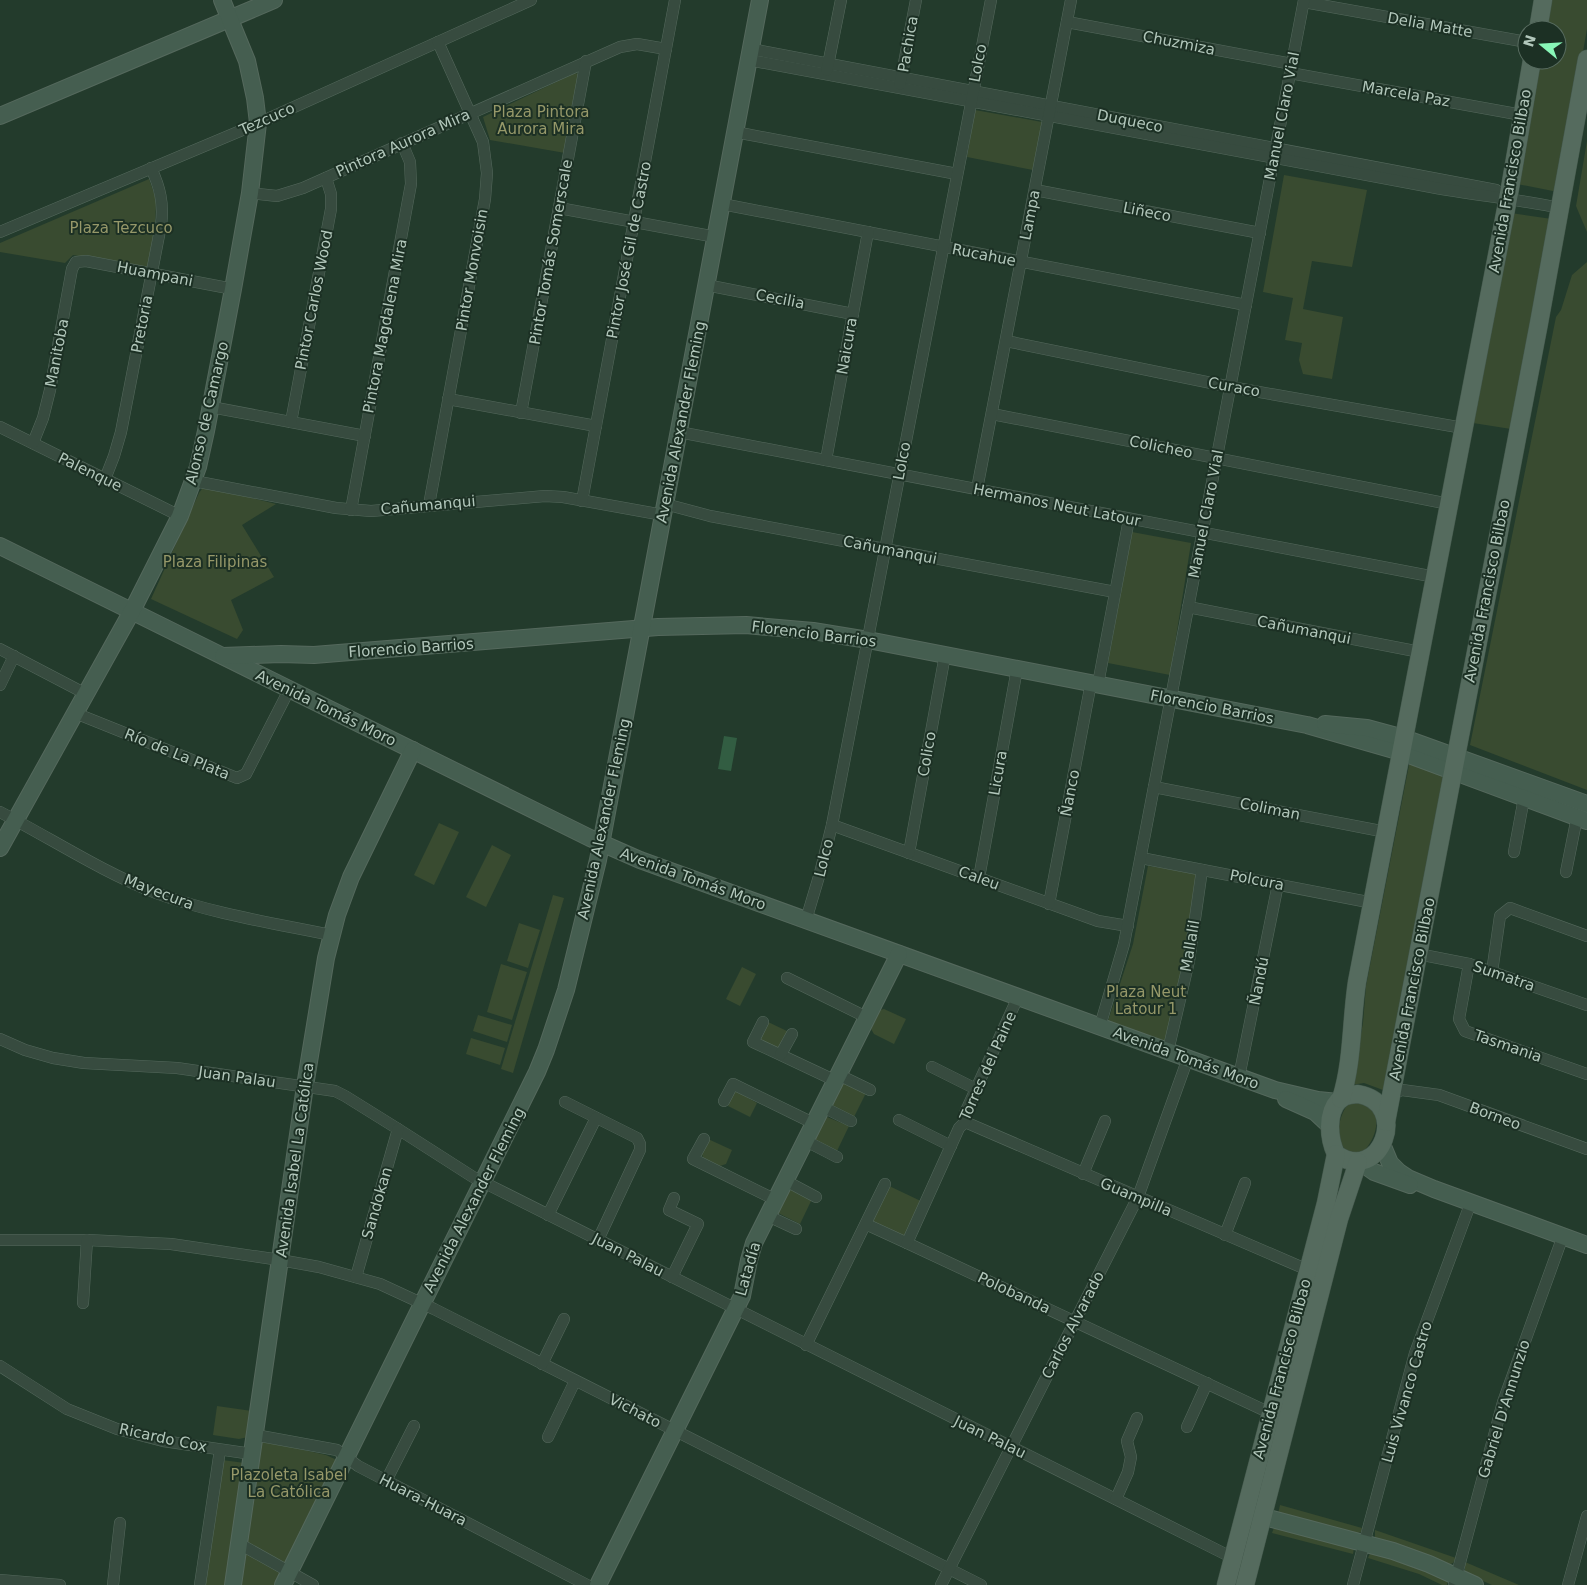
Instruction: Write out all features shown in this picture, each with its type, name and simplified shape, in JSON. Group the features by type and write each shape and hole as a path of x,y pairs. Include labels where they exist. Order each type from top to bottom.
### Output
{"main road":[{"name":"Alonso de Camargo","path":"0,848 132,611 180,516 194,481 211,407 233,289 250,193 258,123 247,61 222,0"},
{"path":"0,116 274,0"},
{"name":"Avenida Alexander Fleming","path":"287,1578 522,1104 546,1050 571,972 601,843 760,0"},
{"path":"1540,20 1543,0"},
{"name":"Avenida Francisco Bilbao","path":"1386,1122 1396,1089 1418,954 1587,59"},
{"name":"Avenida Francisco Bilbao","path":"1339,1100 1344,1087 1352,1039 1356,987 1508,198 1530,70"},
{"name":"Avenida Tomás Moro","path":"0,546 248,670 601,843 640,860 1275,1090 1318,1100 1339,1100"},
{"name":"Florencio Barrios","path":"221,656 261,654 314,655 642,628 746,625 807,630 1171,698 1402,745 1584,814"},
{"name":"Florencio Barrios","path":"248,670 314,655"},
{"name":"Avenida Isabel La Católica","path":"233,1585 305,1086 326,958 331,935 351,877 412,750"},
{"name":"Florencio Barrios","path":"1455,764 1524,798 1584,814"},
{"name":"Latadía","path":"598,1585 736,1309 744,1290 752,1248 899,954"},
{"name":"Avenida Tomás Moro","path":"1275,1090 1291,1102 1320,1115 1330,1126"},
{"path":"1359,1162 1373,1155 1382,1144 1386,1122 1385,1114 1374,1099 1358,1094 1339,1100 1331,1117 1330,1135 1336,1154 1348,1160 1359,1162 1386,1177 1415,1186 1434,1189"},
{"path":"1382,1144 1390,1163 1399,1172 1434,1189 1587,1245"},
{"name":"Avenida Francisco Bilbao","path":"1226,1585 1308,1270 1336,1154"},
{"name":"Avenida Francisco Bilbao","path":"1245,1585 1341,1210 1359,1162"},
{"path":"1244,1515 1262,1517 1393,1550 1456,1581 1475,1585"}],"street":[{"name":"Tezcuco","path":"0,232 258,123 531,0"},
{"name":"Pintor José Gil de Castro","path":"582,501 675,0"},
{"path":"827,69 841,0"},
{"name":"Pachica","path":"901,83 916,0"},
{"name":"Lolco","path":"806,920 832,825 991,0"},
{"name":"Lampa","path":"977,489 1071,0"},
{"name":"Delia Matte","path":"1304,1 1517,40"},
{"name":"Manuel Claro Vial","path":"1100,1026 1122,955 1128,926 1304,1"},
{"name":"Chuzmiza","path":"1066,22 1291,68"},
{"name":"Pintor Monvoisin","path":"429,505 487,186 485,151 471,112 438,42"},
{"name":"Pintora Aurora Mira","path":"250,193 270,196 285,194 326,178 620,47 646,45 666,49"},
{"name":"Duqueco","path":"750,55 1275,153 1496,190 1508,198 1560,208"},
{"name":"Pintor Tomás Somerscale","path":"521,412 586,61"},
{"name":"Marcela Paz","path":"1291,68 1522,115"},
{"path":"735,132 957,174"},
{"name":"Pintora Magdalena Mira","path":"350,510 411,184 410,162 402,143"},
{"name":"Pretoria","path":"105,479 121,432 162,210 159,188 151,168"},
{"name":"Pintor Carlos Wood","path":"291,422 331,209 331,194 326,178"},
{"name":"Liñeco","path":"1035,190 1260,233"},
{"name":"Rucahue","path":"722,204 1246,305"},
{"path":"559,208 716,237"},
{"name":"Naicura","path":"826,460 868,232"},
{"name":"Huampani","path":"76,262 83,260 233,289"},
{"name":"Manitoba","path":"33,444 47,404 72,269 76,262"},
{"name":"Cecilia","path":"706,285 853,314"},
{"name":"Curaco","path":"1006,341 1231,387 1463,428"},
{"path":"448,399 596,426"},
{"path":"211,407 364,436"},
{"name":"Colicheo","path":"992,414 1449,504"},
{"name":"Palenque","path":"0,427 180,516"},
{"name":"Hermanos Neut Latour","path":"679,432 1435,577"},
{"name":"Cañumanqui","path":"194,481 350,510 396,509 545,496 664,510 710,516 1115,592"},
{"name":"Ñanco","path":"1049,904 1129,519"},
{"name":"Cañumanqui","path":"1188,607 1420,652"},
{"path":"0,649 86,694"},
{"name":"Colico","path":"909,853 945,655"},
{"path":"0,685 14,656"},
{"name":"Licura","path":"979,878 1017,669"},
{"name":"Río de La Plata","path":"75,713 237,778 246,774 289,690"},
{"name":"Coliman","path":"1154,787 1386,832"},
{"path":"1514,852 1524,798"},
{"name":"Mayecura","path":"0,812 114,874 155,892 224,913 331,935"},
{"path":"1566,872 1584,814"},
{"name":"Caleu","path":"832,825 1098,921 1128,926"},
{"name":"Polcura","path":"1140,858 1372,903"},
{"name":"Mallalil","path":"1168,1051 1189,961 1202,870"},
{"name":"Ñandú","path":"1239,1077 1278,884"},
{"path":"1492,972 1500,916 1510,908 1587,936"},
{"name":"Sumatra","path":"1418,954 1468,964 1587,1005"},
{"name":"Tasmania","path":"1468,964 1459,1019 1465,1030 1587,1074"},
{"path":"787,978 868,1018"},
{"name":"Torres del Paine","path":"907,1243 959,1128 965,1122 965,1113 1018,997"},
{"path":"763,1022 754,1042 870,1090"},
{"path":"781,1054 792,1034"},
{"name":"Juan Palau","path":"0,1039 24,1050 53,1058 84,1063 177,1068 305,1086 340,1093 482,1182 1233,1558"},
{"name":"Carlos Alvarado","path":"942,1585 1138,1197 1188,1058"},
{"path":"932,1067 976,1089"},
{"path":"724,1101 733,1084 815,1124"},
{"name":"Borneo","path":"1396,1089 1440,1096 1587,1149"},
{"path":"565,1102 637,1138 640,1144 640,1150 598,1240"},
{"path":"823,1107 851,1121"},
{"path":"548,1215 596,1118"},
{"path":"899,1120 951,1146"},
{"path":"1083,1174 1105,1121"},
{"name":"Guampilla","path":"965,1122 1308,1270"},
{"name":"Sandokan","path":"356,1276 398,1129"},
{"path":"704,1139 693,1159 776,1200"},
{"path":"806,1141 837,1157"},
{"path":"786,1181 816,1197"},
{"path":"1225,1235 1245,1183"},
{"path":"806,1345 885,1184"},
{"path":"672,1277 700,1220 669,1210 674,1198"},
{"name":"Luis Vivanco Castro","path":"1353,1585 1415,1353 1471,1202"},
{"path":"768,1216 796,1229"},
{"name":"Polobanda","path":"866,1226 870,1226 907,1243 1270,1413"},
{"name":"Gabriel D'Annunzio","path":"1456,1581 1503,1402 1563,1236"},
{"name":"Vichato","path":"0,1240 87,1240 171,1244 280,1260 356,1276 380,1284 422,1303 981,1585"},
{"path":"83,1303 87,1240"},
{"path":"542,1364 564,1319"},
{"name":"Ricardo Cox","path":"0,1366 52,1400 100,1423 147,1438 252,1454"},
{"path":"548,1437 575,1381"},
{"path":"1186,1427 1206,1383"},
{"path":"1116,1499 1128,1472 1131,1457 1127,1441 1137,1418"},
{"path":"386,1481 414,1426"},
{"name":"Huara-Huara","path":"255,1436 337,1450 352,1463 587,1585"},
{"path":"200,1585 220,1450"},
{"path":"1568,1585 1587,1516"},
{"path":"113,1585 120,1523"},
{"path":"238,1543 287,1578 313,1585"},
{"path":"0,1580 60,1585"}],"green space":[{"path":"1550,0 1587,0 1587,29 1558,192 1517,184 1537,70 1567,70 1567,20 1547,20"},
{"name":"Plaza Pintora Aurora Mira","path":"575,73 579,74 565,153 490,140 483,117"},
{"path":"975,110 1042,122 1033,170 967,157"},
{"path":"1587,141 1587,232 1576,206"},
{"path":"1284,175 1367,190 1352,267 1312,261 1303,309 1343,317 1332,379 1303,374 1299,360 1302,343 1285,340 1293,298 1263,292"},
{"name":"Plaza Tezcuco","path":"149,179 156,199 155,231 148,268 73,255 65,263 0,252 0,243"},
{"path":"1511,213 1552,219 1511,429 1473,423"},
{"path":"1587,262 1587,790 1470,745 1556,317 1561,310 1572,275"},
{"name":"Plaza Filipinas","path":"204,486 276,504 242,525 274,577 231,600 243,630 237,639 151,599 199,493"},
{"path":"1132,532 1191,543 1170,675 1108,663"},
{"path":"1410,760 1445,773 1414,946 1383,1090 1364,1083 1351,1085 1363,1023 1366,986"},
{"path":"439,823 459,832 434,885 414,875"},
{"path":"492,845 511,855 486,907 466,897"},
{"name":"Plaza Neut Latour 1","path":"1148,866 1198,873 1186,961 1166,1045 1107,1024 1133,944"},
{"path":"553,895 564,898 513,1073 501,1069"},
{"path":"519,923 540,930 528,968 507,961"},
{"path":"501,964 527,972 512,1020 487,1012"},
{"path":"742,967 756,974 740,1006 726,999"},
{"path":"884,1009 906,1019 894,1044 874,1034 871,1029 880,1010"},
{"path":"478,1015 512,1025 507,1042 473,1031"},
{"path":"766,1021 789,1032 778,1049 760,1040"},
{"path":"471,1038 505,1048 500,1065 466,1054"},
{"path":"844,1083 866,1093 854,1117 834,1108 831,1103 840,1084"},
{"path":"734,1092 738,1092 757,1103 750,1117 728,1106"},
{"path":"1366,1102 1374,1112 1376,1124 1371,1142 1359,1155 1344,1148 1339,1137 1339,1124 1343,1112 1349,1103"},
{"path":"827,1117 849,1126 837,1151 817,1142 814,1137 823,1118"},
{"path":"708,1139 732,1150 726,1164 720,1166 703,1158 702,1154"},
{"path":"885,1184 925,1203 907,1243 866,1226"},
{"path":"792,1190 812,1199 800,1224 778,1213 788,1191"},
{"path":"217,1406 252,1411 248,1437 239,1439 213,1435"},
{"name":"Plazoleta Isabel La Católica","path":"260,1440 326,1455 339,1461 277,1585 240,1585"},
{"path":"222,1460 245,1463 228,1585 202,1585"},
{"path":"1280,1505 1362,1528 1361,1532 1354,1534 1278,1514"},
{"path":"1275,1525 1354,1548 1353,1554 1272,1533"},
{"path":"1375,1530 1456,1558 1453,1563 1448,1565 1375,1538"},
{"path":"1371,1551 1445,1578 1448,1581 1447,1585 1442,1585 1419,1574 1368,1558"},
{"path":"1465,1562 1519,1585 1492,1585 1465,1573"}],"shaded area":[{"path":"724,736 737,738 731,771 718,769"}]}
